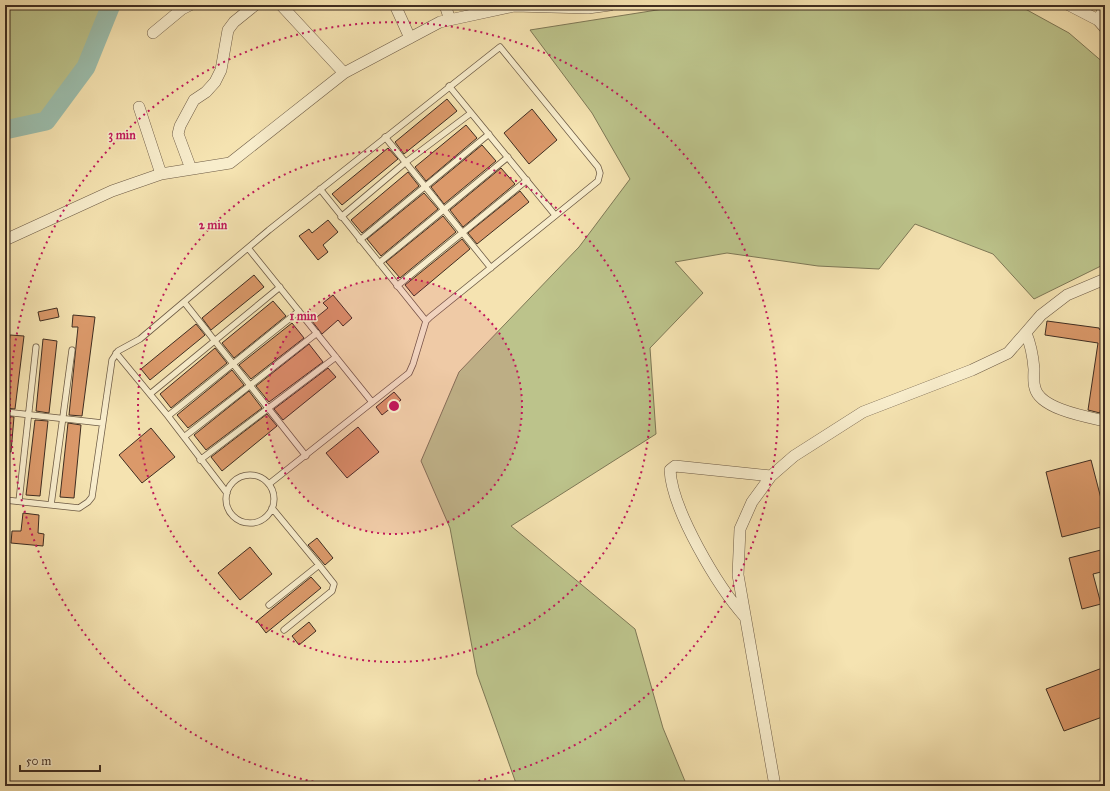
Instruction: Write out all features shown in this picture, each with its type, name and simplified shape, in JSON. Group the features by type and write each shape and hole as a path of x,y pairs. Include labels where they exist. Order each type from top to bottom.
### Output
{"street":[{"path":"153,33 182,9 190,5"},
{"path":"191,169 178,134 180,126 194,100 206,92 222,70 228,30 234,22 255,5"},
{"path":"281,5 344,73"},
{"path":"395,5 410,38"},
{"path":"445,5 450,20"},
{"path":"5,240 112,191 161,174 230,163 344,73 440,22 514,6 588,8 610,5"},
{"path":"1069,5 1101,24 1105,7"},
{"path":"139,107 161,174"},
{"path":"775,786 738,575 740,529 752,502 771,476 794,456 863,412 972,370 1008,353 1041,315 1067,296 1105,279"},
{"path":"1026,333 1031,344 1035,388 1040,398 1074,414 1105,421"},
{"path":"746,618 730,600 685,521 671,478 670,470 675,466 771,476"}],"lane":[{"path":"5,500 79,508 88,502 92,497 112,360 116,353 140,339 320,189 500,47 504,50 598,167 600,173 598,181 426,322 411,369 306,456 269,484"},
{"path":"449,86 556,215"},
{"path":"342,217 406,162 471,113"},
{"path":"360,240 489,134"},
{"path":"386,137 491,268"},
{"path":"379,263 508,157"},
{"path":"397,286 527,180"},
{"path":"320,189 426,322"},
{"path":"248,248 372,402"},
{"path":"150,394 280,287"},
{"path":"184,302 306,456"},
{"path":"168,416 299,311"},
{"path":"184,437 317,333"},
{"path":"19,501 36,347"},
{"path":"51,504 72,350"},
{"path":"116,353 168,416 200,460 227,493"},
{"path":"200,460 336,357"},
{"path":"5,412 102,424"},
{"path":"245,475 256,475 269,484 274,493 272,508 261,520 245,522 231,514 227,504 227,493 236,480 245,475"},
{"path":"272,508 334,584 332,591 284,630"},
{"path":"269,605 319,565"}],"green space":[{"path":"5,5 111,5 86,67 46,121 5,130"},
{"path":"679,5 1018,5 1069,33 1105,64 1105,264 1034,299 993,254 915,224 879,269 818,266 727,253 675,262 703,293 650,348 656,434 511,526 635,629 663,728 687,786 517,786 477,674 450,528 421,461 459,372 579,247 630,179 592,113 530,30 676,7"}],"building":[{"path":"447,99 457,111 404,154 395,142"},
{"path":"532,109 557,140 529,164 504,133"},
{"path":"466,125 477,138 426,181 415,167"},
{"path":"482,145 496,161 444,204 431,187"},
{"path":"388,148 398,159 342,205 332,194"},
{"path":"501,168 515,184 463,227 450,210"},
{"path":"408,172 419,186 362,233 351,220"},
{"path":"520,191 529,202 477,244 468,233"},
{"path":"424,193 438,209 381,256 367,239"},
{"path":"443,216 456,232 400,278 386,262"},
{"path":"328,220 338,232 323,245 328,252 318,260 299,236 309,229 312,233"},
{"path":"462,239 470,249 414,296 405,285"},
{"path":"254,275 264,287 211,330 202,318"},
{"path":"333,295 352,318 343,326 338,320 322,334 312,321 328,308 323,303"},
{"path":"273,301 286,316 234,358 222,343"},
{"path":"57,308 59,317 40,321 38,312"},
{"path":"73,315 95,317 82,416 69,415 78,327 72,327"},
{"path":"1047,321 1099,328 1100,330 1105,329 1105,380 1100,413 1088,410 1098,343 1045,335"},
{"path":"292,323 304,338 251,379 239,365"},
{"path":"196,324 205,335 150,380 141,369"},
{"path":"10,335 24,336 15,409 5,408 5,379"},
{"path":"43,339 57,341 49,413 36,411"},
{"path":"309,344 323,362 269,402 256,386"},
{"path":"215,348 227,363 171,408 160,394"},
{"path":"328,368 336,377 283,420 274,409"},
{"path":"232,370 244,385 188,428 177,415"},
{"path":"249,391 262,408 206,450 194,435"},
{"path":"394,392 401,400 382,415 376,407"},
{"path":"267,414 277,426 222,471 211,457"},
{"path":"5,416 14,417 11,452 5,451"},
{"path":"35,420 48,421 40,496 26,495"},
{"path":"68,423 81,425 74,498 60,497"},
{"path":"358,427 379,452 347,478 326,453"},
{"path":"151,428 175,457 142,483 119,455"},
{"path":"1091,460 1105,514 1105,526 1062,537 1046,472"},
{"path":"23,513 39,515 38,533 44,534 43,546 11,543 12,531 21,531"},
{"path":"317,538 333,558 325,565 308,545"},
{"path":"250,547 272,574 240,600 218,573"},
{"path":"1105,549 1105,571 1093,574 1101,604 1082,609 1069,558"},
{"path":"311,577 321,588 266,633 257,621"},
{"path":"309,622 316,631 299,645 292,636"},
{"path":"1105,667 1105,716 1064,731 1046,689"}],"waterway":[{"path":"5,130 46,121 86,67 111,5"}]}
